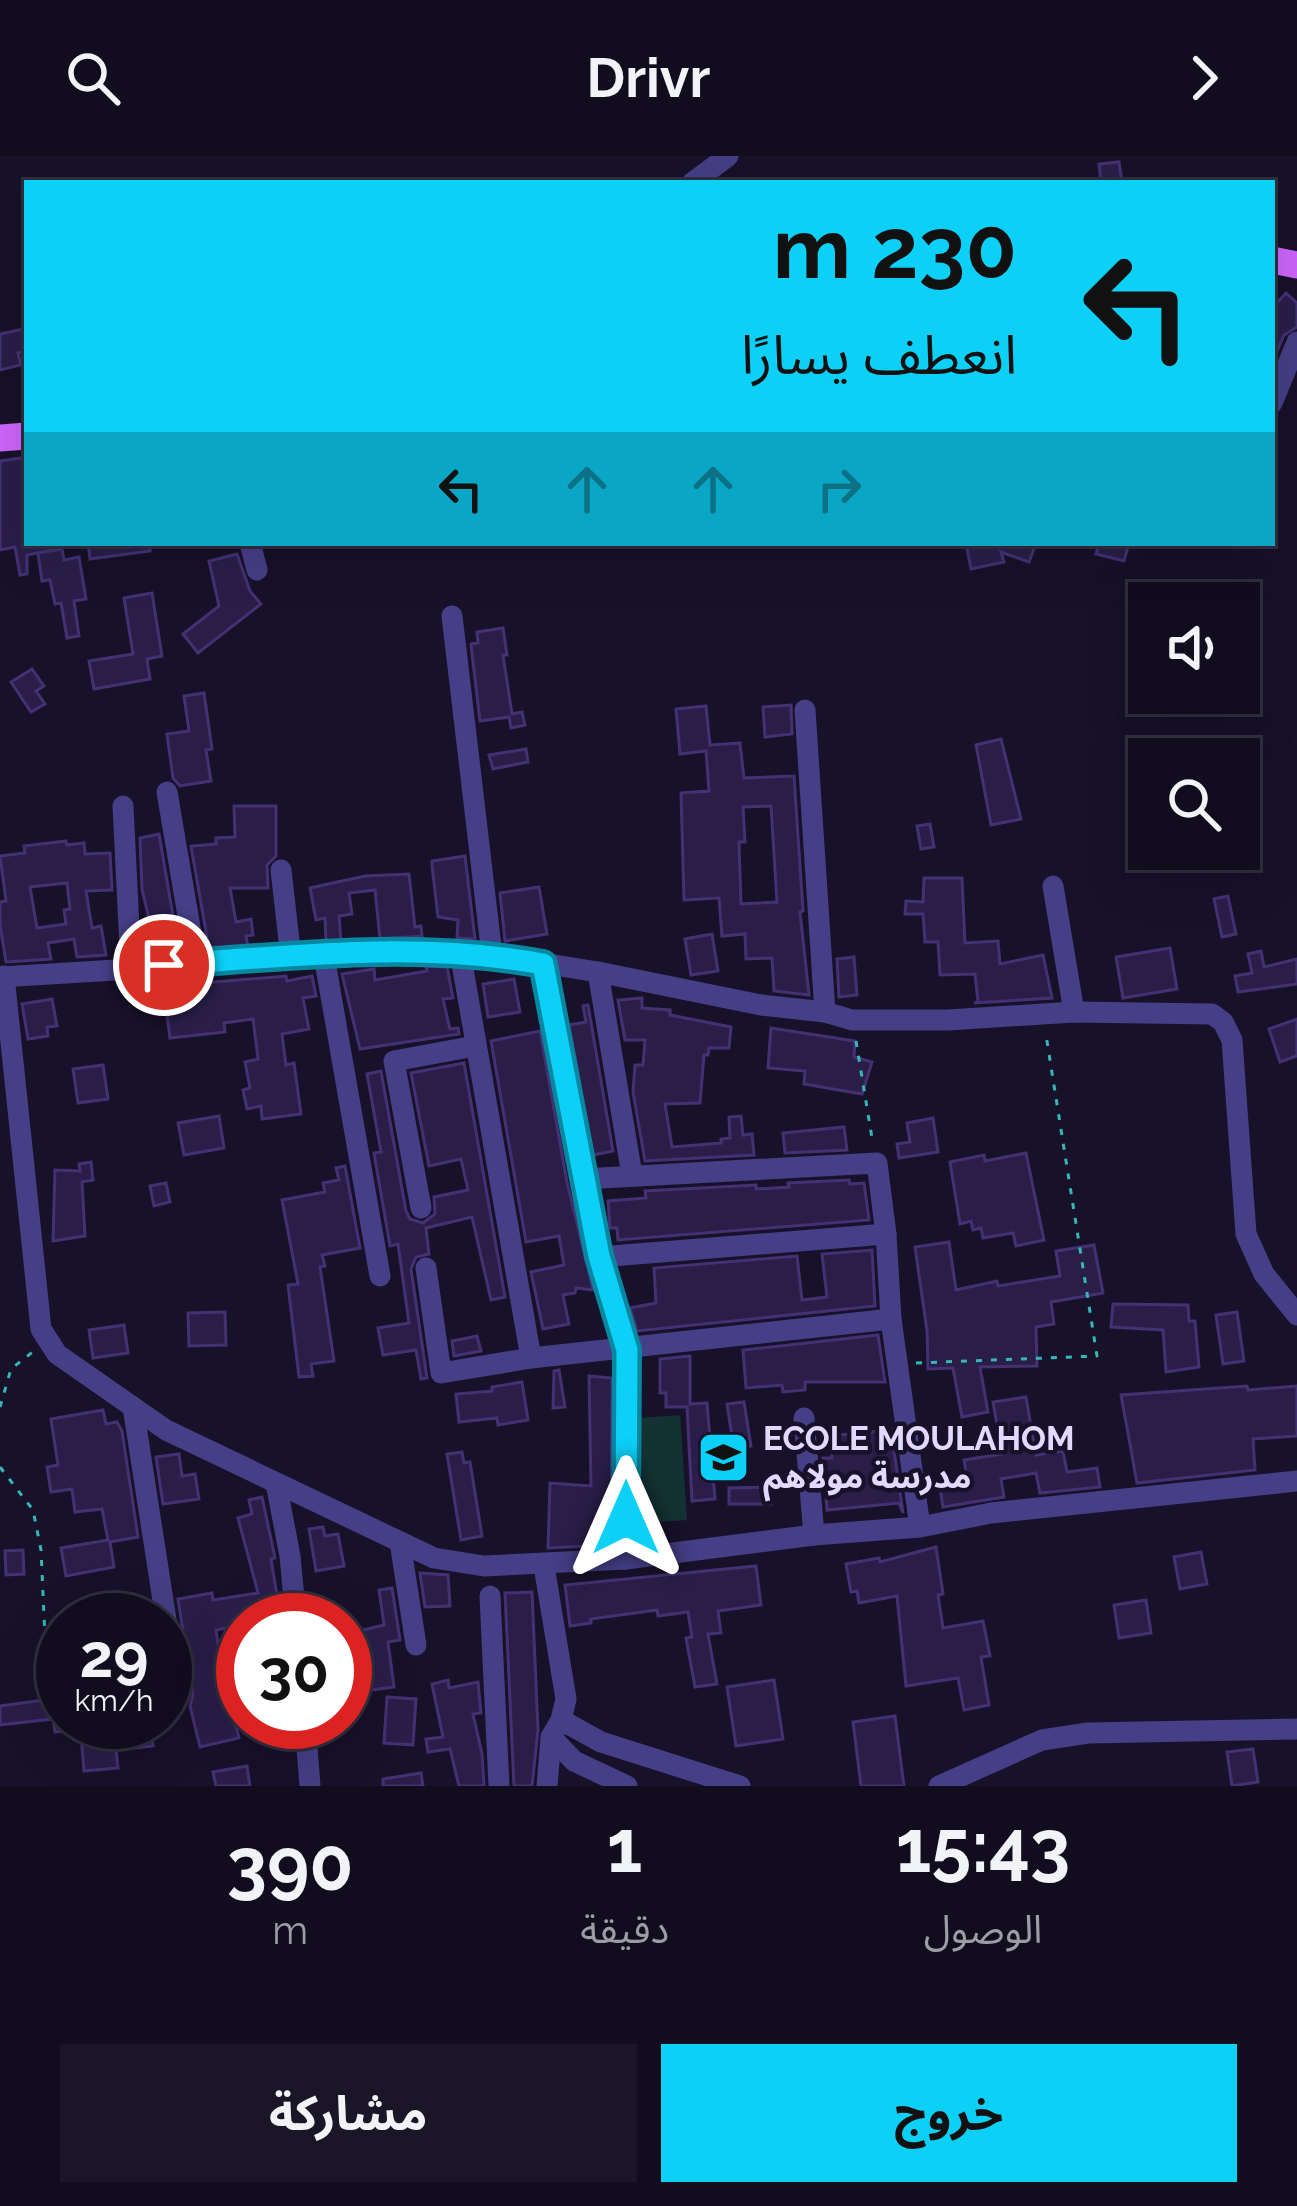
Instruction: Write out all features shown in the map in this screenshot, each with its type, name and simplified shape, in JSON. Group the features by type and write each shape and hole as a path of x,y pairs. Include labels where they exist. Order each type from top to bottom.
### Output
{"street":[{"path":"696,180 728,156"},
{"path":"1275,396 1297,342"},
{"path":"251,546 257,570"},
{"path":"452,616 492,955"},
{"path":"805,710 825,1012"},
{"path":"167,792 196,963"},
{"path":"124,806 131,968"},
{"path":"281,870 291,958"},
{"path":"1053,886 1074,1012"},
{"path":"460,952 531,1358"},
{"path":"1297,1316 1264,1274 1246,1234 1232,1040 1228,1027 1206,1013 1074,1012 852,1021 825,1012 761,1005 598,972 460,952 2,976 41,1329 57,1354 166,1430 434,1558 484,1566 626,1559 1297,1481"},
{"path":"324,956 380,1276"},
{"path":"543,964 582,1179 627,1350 626,1559"},
{"path":"598,972 632,1175"},
{"path":"421,1208 394,1061 475,1046"},
{"path":"582,1179 877,1163 891,1319 920,1527"},
{"path":"599,1256 886,1234"},
{"path":"426,1273 441,1373 531,1358 891,1319"},
{"path":"133,1407 162,1593"},
{"path":"804,1418 814,1535"},
{"path":"276,1483 293,1593"},
{"path":"400,1542 416,1645"},
{"path":"544,1566 566,1699 547,1786"},
{"path":"490,1596 499,1786"},
{"path":"556,1728 574,1761 627,1786"},
{"path":"556,1728 740,1786"},
{"path":"939,1786 1042,1740 1088,1732 1297,1729"},
{"path":"307,1749 310,1786"}],"path":[{"path":"897,1364 1097,1356 1043,1016"},
{"path":"852,1021 877,1163"},
{"path":"0,1407 11,1369 47,1339"},
{"path":"0,1467 33,1510 43,1593"}],"green space":[{"path":"680,1415 687,1520 645,1523 638,1418"}],"building":[{"path":"1119,162 1122,180 1101,180 1099,164"},
{"path":"1286,293 1297,303 1297,327 1284,335 1275,356 1275,305"},
{"path":"23,329 24,352 18,353 21,365 0,370 0,334"},
{"path":"24,457 24,546 54,546 54,550 27,555 27,574 20,575 15,547 0,550 0,461"},
{"path":"88,546 150,546 150,551 90,559"},
{"path":"967,546 1035,546 1029,562 1001,552 1004,562 971,569"},
{"path":"1098,546 1128,546 1124,561 1096,554"},
{"path":"62,549 64,560 79,557 86,599 74,601 79,636 67,638 61,603 55,604 50,580 42,581 38,553"},
{"path":"237,554 250,591 261,604 198,653 183,634 219,606 209,561"},
{"path":"152,593 162,656 147,659 150,679 94,689 89,661 133,654 124,598"},
{"path":"503,628 512,714 522,712 525,725 511,728 509,717 480,721 471,644 478,643 477,632"},
{"path":"32,669 44,686 36,691 45,704 31,712 11,682"},
{"path":"204,693 211,781 180,786 173,778 167,734 189,731 184,696"},
{"path":"791,705 792,734 765,737 763,707"},
{"path":"706,706 710,745 740,743 744,778 794,776 809,995 774,991 772,958 746,959 745,934 722,936 719,898 684,900 681,793 709,791 706,751 680,754 676,709","holes":["771,806 777,902 741,904 743,807"]},
{"path":"1001,739 1021,819 991,825 976,745"},
{"path":"526,749 528,762 493,769 489,755"},
{"path":"234,806 276,806 276,856 267,865 268,888 230,888 236,922 251,919 253,935 246,936 248,947 209,949 191,846 235,837"},
{"path":"930,824 934,847 921,849 917,826"},
{"path":"159,834 179,951 148,953 144,924 150,923 142,889 140,838"},
{"path":"66,841 67,845 84,843 85,854 110,853 112,890 86,891 92,928 101,926 106,955 77,957 74,939 48,943 51,959 6,962 0,925 0,902 6,901 0,856 25,853 24,846","holes":["67,883 70,909 64,910 66,924 37,928 30,887"]},
{"path":"465,856 475,939 457,938 458,920 438,917 432,861"},
{"path":"409,874 415,927 421,926 422,936 380,939 375,890 349,893 352,914 339,916 341,941 326,941 325,918 316,920 310,888 365,876"},
{"path":"924,878 962,878 965,943 998,941 1000,964 1043,955 1052,998 974,1003 978,1002 975,974 940,975 938,942 925,942 923,914 905,914 906,901 923,902"},
{"path":"539,887 547,934 505,941 500,893"},
{"path":"1228,896 1236,934 1222,937 1214,899"},
{"path":"712,934 718,971 691,975 685,939"},
{"path":"1170,948 1177,989 1123,998 1116,957"},
{"path":"1261,951 1264,967 1297,959 1297,984 1238,992 1235,976 1252,973 1248,954"},
{"path":"854,957 857,995 839,997 837,959"},
{"path":"426,966 447,967 453,998 443,999 450,1029 458,1028 459,1034 360,1049 342,974 374,969 375,980 427,971"},
{"path":"286,976 287,981 312,976 316,996 303,998 309,1029 282,1034 286,1065 294,1063 301,1114 262,1119 261,1106 247,1109 243,1090 250,1088 245,1062 258,1059 253,1019 224,1023 225,1032 170,1038 166,1008 156,1010 153,987"},
{"path":"514,979 520,1012 488,1017 483,984"},
{"path":"642,998 642,1008 670,1010 670,1015 731,1027 729,1048 709,1048 704,1055 700,1103 665,1104 672,1147 721,1143 730,1138 729,1117 741,1116 743,1135 752,1134 754,1155 645,1161 633,1092 635,1065 643,1065 645,1040 625,1040 618,1000"},
{"path":"52,999 57,1026 47,1027 48,1036 28,1039 22,1004"},
{"path":"588,1005 613,1151 593,1155 569,1025 586,1022 583,1006"},
{"path":"1297,1019 1297,1056 1280,1062 1269,1029"},
{"path":"771,1028 855,1041 854,1057 872,1062 862,1094 804,1084 805,1071 768,1068"},
{"path":"540,1031 567,1182 593,1290 576,1288 575,1293 563,1295 569,1324 543,1329 531,1272 564,1265 559,1236 526,1242 491,1041"},
{"path":"464,1063 505,1297 491,1300 472,1217 426,1228 429,1254 416,1257 411,1269 427,1378 421,1379 416,1350 383,1355 378,1328 409,1323 398,1244 390,1246 374,1153 381,1152 367,1074 381,1071 406,1211 410,1219 423,1223 435,1214 434,1197 468,1190 461,1159 429,1166 411,1073"},
{"path":"103,1065 108,1099 78,1103 73,1069"},
{"path":"219,1116 224,1148 184,1155 178,1123"},
{"path":"933,1118 938,1152 899,1158 897,1144 910,1142 907,1123"},
{"path":"844,1127 847,1150 785,1153 783,1133"},
{"path":"1026,1153 1044,1240 1016,1246 1013,1233 983,1238 981,1228 973,1230 971,1221 960,1224 950,1162"},
{"path":"91,1162 93,1180 82,1182 85,1236 53,1241 55,1170 80,1171 79,1164"},
{"path":"345,1166 360,1248 322,1255 334,1361 311,1364 313,1376 299,1377 288,1285 298,1284 282,1200 325,1192 323,1183 339,1180 336,1168"},
{"path":"849,1180 850,1184 864,1183 869,1220 618,1240 617,1228 610,1228 608,1201 646,1198 645,1191 756,1185 756,1189"},
{"path":"166,1183 170,1202 154,1206 150,1186"},
{"path":"949,1242 956,1290 1060,1276 1056,1251 1094,1245 1103,1293 1051,1302 1054,1324 1036,1327 1037,1366 980,1367 988,1412 962,1417 953,1368 928,1369 915,1247"},
{"path":"872,1250 875,1306 637,1331 630,1308 656,1303 654,1268 797,1256 802,1300 827,1297 822,1254"},
{"path":"1113,1304 1188,1305 1189,1321 1195,1321 1199,1367 1166,1372 1163,1330 1111,1327"},
{"path":"225,1312 226,1345 189,1346 188,1313"},
{"path":"1237,1312 1244,1361 1223,1364 1216,1315"},
{"path":"124,1325 128,1353 93,1358 89,1330"},
{"path":"878,1335 885,1382 805,1382 805,1390 783,1392 782,1385 746,1388 743,1350"},
{"path":"477,1336 481,1351 454,1356 452,1341"},
{"path":"690,1356 690,1404 707,1403 715,1499 692,1501 687,1407 666,1407 666,1393 660,1393 660,1359"},
{"path":"559,1370 565,1407 553,1408 554,1371"},
{"path":"589,1376 612,1378 611,1545 548,1548 550,1483 591,1486"},
{"path":"522,1382 528,1420 498,1425 497,1418 459,1422 456,1394"},
{"path":"1247,1386 1248,1390 1297,1386 1297,1436 1253,1439 1255,1470 1137,1483 1121,1395"},
{"path":"1026,1397 1036,1455 1063,1451 1067,1472 1097,1468 1100,1487 1040,1493 1036,1473 1001,1479 1004,1497 943,1507 940,1488 968,1484 964,1460 1002,1454 993,1402"},
{"path":"744,1402 751,1446 734,1449 727,1404"},
{"path":"103,1410 106,1424 117,1422 122,1431 138,1537 110,1542 114,1567 66,1576 61,1548 108,1540 102,1509 75,1512 72,1489 51,1492 47,1467 58,1465 51,1419"},
{"path":"891,1430 903,1513 899,1503 827,1510 823,1458 832,1458 830,1436"},
{"path":"462,1452 464,1463 470,1462 482,1536 461,1540 447,1454"},
{"path":"179,1454 182,1476 195,1474 199,1499 163,1504 156,1457"},
{"path":"771,1487 771,1504 729,1504 729,1488"},
{"path":"262,1497 275,1558 271,1559 277,1593 258,1593 238,1518 252,1514 249,1500"},
{"path":"323,1527 325,1536 338,1534 344,1566 316,1571 309,1529"},
{"path":"936,1547 943,1628 983,1621 990,1656 981,1657 989,1705 964,1710 958,1678 906,1686 897,1596 859,1603 857,1591 851,1592 846,1564 879,1558 880,1562"},
{"path":"23,1550 24,1574 6,1575 5,1551"},
{"path":"1201,1552 1207,1584 1180,1589 1174,1557"},
{"path":"756,1566 761,1605 718,1611 721,1633 708,1634 717,1684 695,1687 686,1638 692,1637 688,1612 658,1616 657,1610 570,1626 565,1585"},
{"path":"420,1573 448,1575 450,1606 425,1607"},
{"path":"392,1588 400,1640 388,1642 394,1687 372,1690 372,1628 384,1625 379,1590"},
{"path":"532,1592 538,1730 532,1786 514,1786 505,1593"},
{"path":"212,1593 216,1743 200,1747 192,1714 192,1597"},
{"path":"1146,1600 1151,1633 1119,1638 1114,1605"},
{"path":"448,1680 449,1688 478,1682 481,1713 473,1714 484,1786 459,1786 450,1749 428,1752 426,1739 443,1737 432,1684"},
{"path":"774,1680 783,1739 736,1746 727,1687"},
{"path":"387,1697 416,1699 413,1745 384,1743"},
{"path":"36,1701 36,1721 0,1725 0,1706"},
{"path":"895,1716 904,1786 861,1786 853,1722"},
{"path":"82,1749 125,1749 116,1750 118,1768 84,1771"},
{"path":"1253,1749 1258,1782 1232,1786 1227,1752"},
{"path":"247,1766 250,1786 216,1786 213,1772"},
{"path":"421,1773 423,1786 383,1786 383,1779"}],"place":[{"name":"ECOLE MOULAHOM مدرسة مولاهم","path":"724,1457"}],"route":[{"path":"164,965 429,951 543,964 582,1179 627,1350 626,1518"}]}
